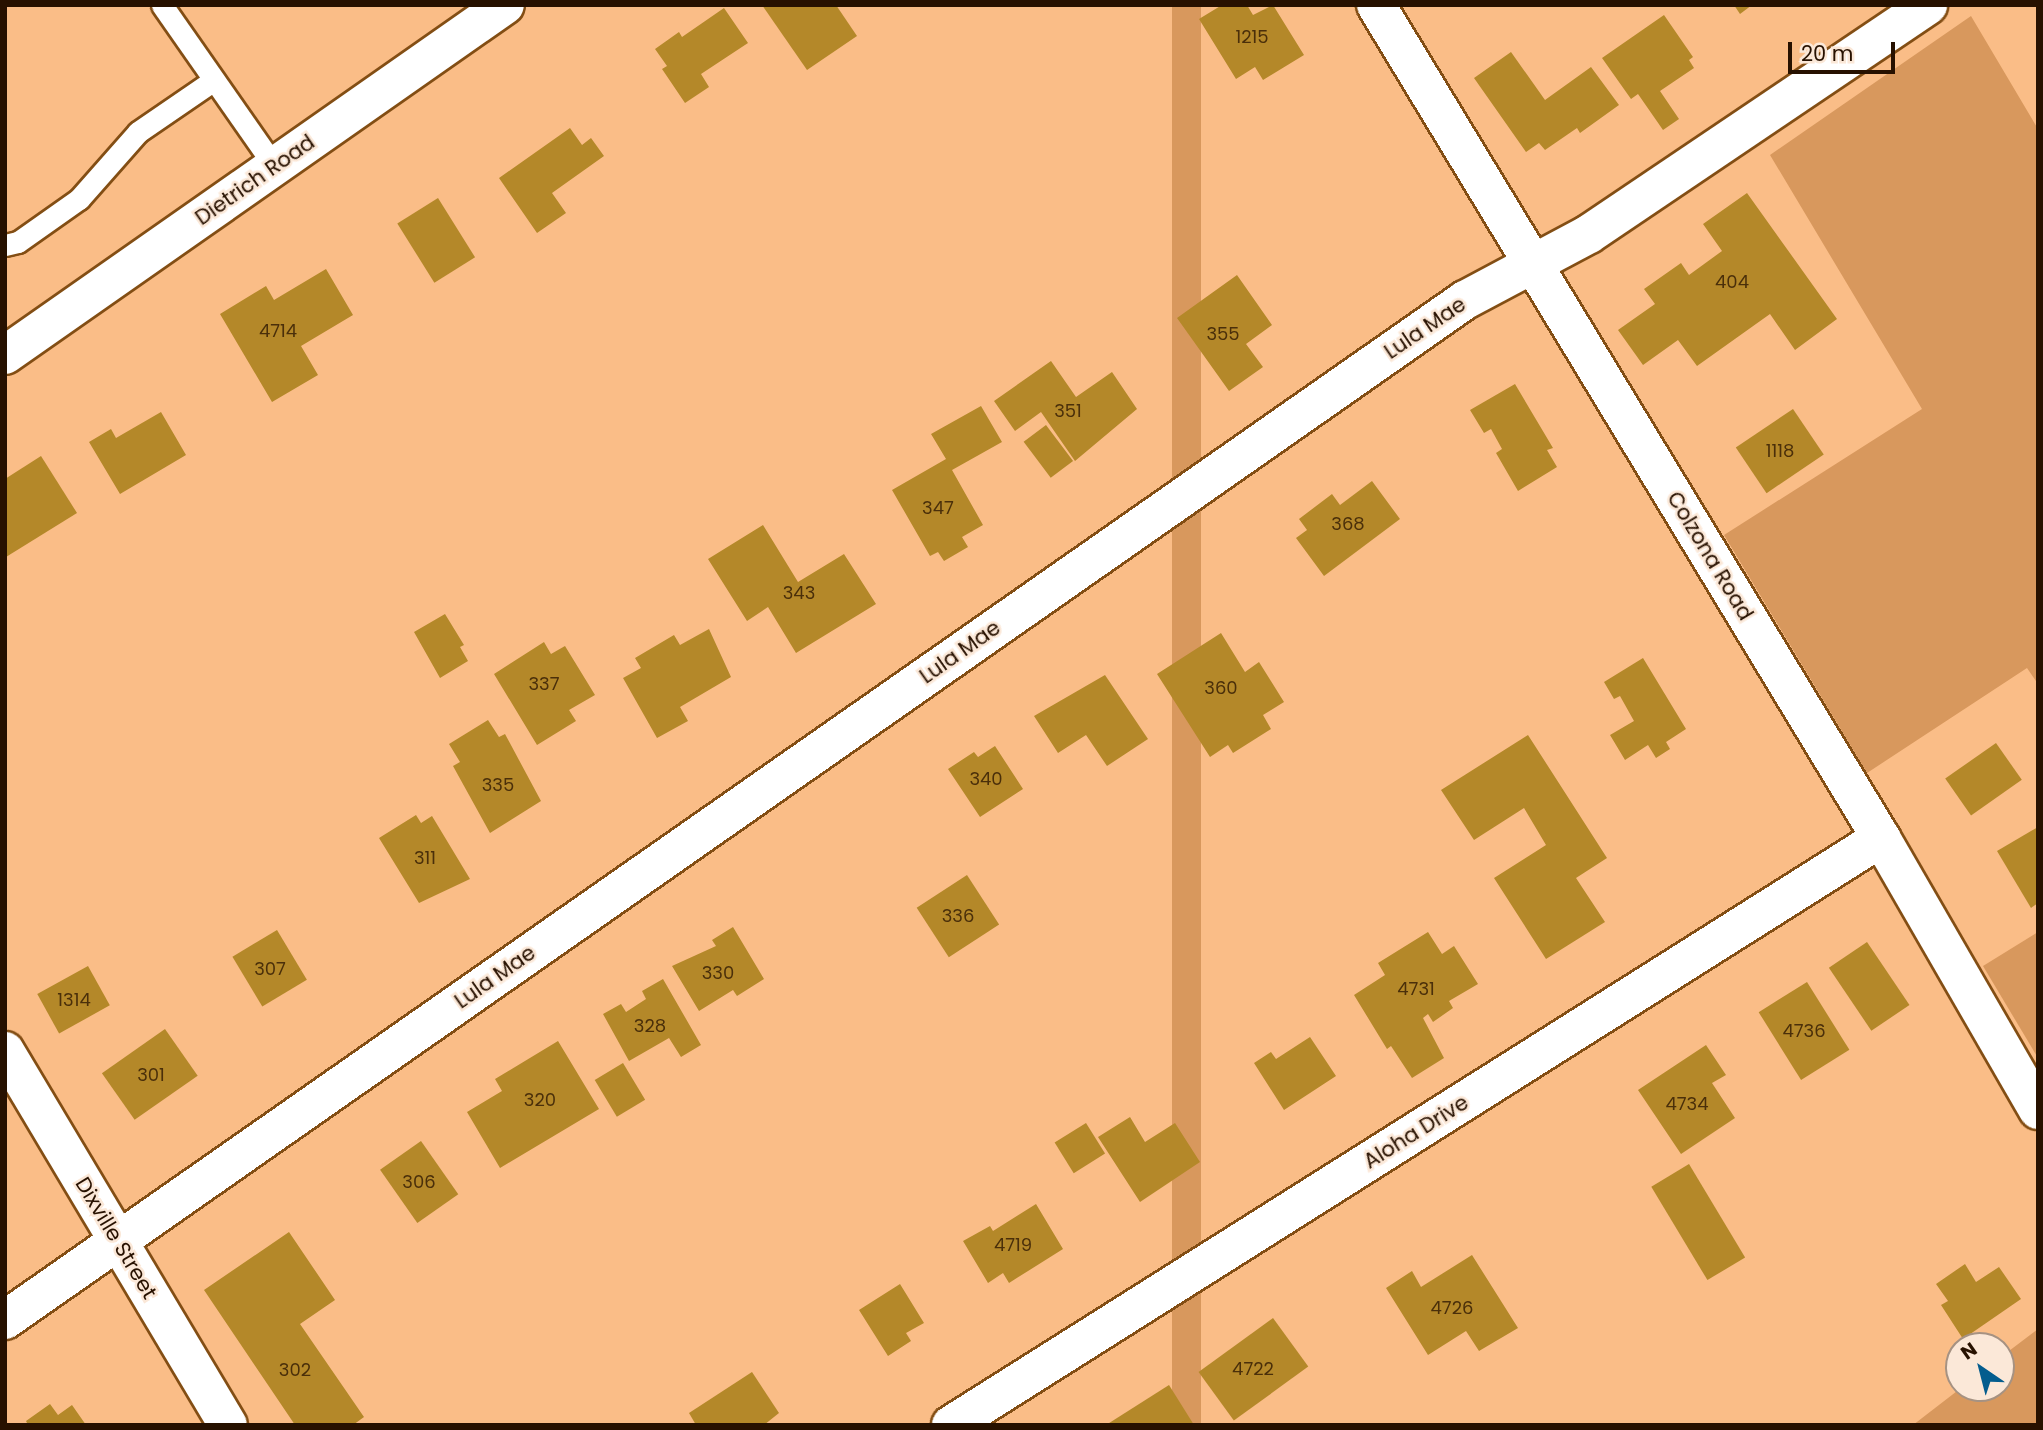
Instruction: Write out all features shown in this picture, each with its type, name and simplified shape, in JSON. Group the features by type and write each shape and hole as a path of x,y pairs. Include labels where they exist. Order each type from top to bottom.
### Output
{"street":[{"name":"Dietrich Road","path":"5,355 505,5"},
{"name":"Colzona Road","path":"1376,5 1881,838 2038,1110"},
{"name":"Lula Mae","path":"5,1320 1465,300 1589,234 1928,5"},
{"name":"Aloha Drive","path":"951,1425 1881,838"},
{"name":"Dixville Street","path":"5,1051 228,1425"}],"lane":[{"path":"162,5 275,167"},
{"path":"5,245 18,242 79,199 138,132 214,80"}],"shaded area":[{"path":"1172,5 1201,5 1201,1425 1172,1425"},
{"path":"1971,16 2038,129 2038,684 2027,668 1867,773 1724,535 1922,409 1770,155"},
{"path":"2038,932 2038,1058 1983,966"},
{"path":"2038,1329 2038,1425 1913,1425 1945,1400 2015,1402 2015,1346"}],"building":[{"path":"762,5 836,5 857,36 807,70"},
{"path":"1222,5 1247,5 1253,15 1273,5 1304,55 1263,80 1255,67 1236,79 1199,19"},
{"path":"1734,5 1752,5 1740,14"},
{"path":"724,8 748,43 701,74 709,87 685,103 662,69 667,66 655,49 679,32 682,37"},
{"path":"1664,15 1693,57 1689,60 1694,68 1660,91 1679,119 1663,130 1638,94 1631,99 1602,58"},
{"path":"1511,52 1545,100 1591,67 1619,105 1580,133 1577,128 1545,150 1539,143 1526,152 1474,78"},
{"path":"570,128 582,145 591,138 604,156 552,193 566,213 537,233 499,178"},
{"path":"1747,193 1837,319 1795,350 1770,314 1697,366 1678,340 1643,365 1618,330 1655,304 1644,289 1681,263 1689,275 1722,251 1703,224"},
{"path":"438,198 475,257 434,283 397,223"},
{"path":"326,269 353,315 301,346 318,375 272,402 220,314 266,286 274,300"},
{"path":"1237,275 1272,325 1246,344 1263,367 1229,391 1177,318"},
{"path":"1051,361 1076,397 1112,372 1137,409 1075,461 1041,412 1015,431 994,401"},
{"path":"1515,384 1553,448 1547,450 1557,467 1518,491 1496,453 1502,449 1491,429 1484,433 1470,410"},
{"path":"981,406 1002,442 952,470 983,525 962,537 968,547 944,561 938,552 930,556 892,490 946,459 931,434"},
{"path":"1793,409 1824,455 1767,493 1736,448"},
{"path":"161,412 186,455 120,494 89,442 111,429 116,438"},
{"path":"1046,425 1073,461 1051,478 1024,442"},
{"path":"41,456 77,513 6,557 5,479"},
{"path":"1372,481 1400,519 1324,576 1296,538 1307,530 1299,519 1332,494 1340,505"},
{"path":"763,525 798,582 844,554 876,604 796,653 768,607 747,621 708,559"},
{"path":"445,614 464,645 460,647 468,661 440,678 414,632"},
{"path":"709,629 731,677 680,707 688,721 657,738 623,678 641,668 635,658 674,635 680,645"},
{"path":"1221,633 1245,672 1259,662 1284,702 1263,715 1271,729 1233,753 1228,745 1210,757 1157,674"},
{"path":"544,642 551,654 565,646 595,695 569,710 576,721 537,745 494,674"},
{"path":"1643,658 1686,729 1666,742 1670,749 1656,758 1648,745 1625,760 1610,735 1634,721 1620,696 1614,699 1604,682"},
{"path":"1105,675 1148,739 1107,766 1086,735 1058,753 1034,716"},
{"path":"488,720 499,737 505,734 541,801 490,833 453,766 460,762 449,744"},
{"path":"1528,735 1607,858 1576,878 1605,922 1546,959 1494,878 1546,845 1524,808 1474,840 1441,790"},
{"path":"1996,743 2022,780 1971,815 1945,779"},
{"path":"995,746 1023,789 980,817 948,769 974,752 978,757"},
{"path":"416,815 421,823 432,816 470,879 419,903 379,838"},
{"path":"2038,827 2038,903 2031,908 1997,851"},
{"path":"967,875 999,924 949,957 917,908"},
{"path":"733,927 764,979 737,996 733,990 699,1011 672,966 716,946 712,940"},
{"path":"277,930 307,980 262,1006 232,957"},
{"path":"1428,932 1442,954 1454,946 1478,984 1449,1001 1453,1008 1433,1022 1428,1014 1423,1018 1444,1058 1412,1078 1391,1046 1387,1049 1354,995 1385,975 1378,963"},
{"path":"1867,942 1909,1005 1871,1031 1829,968"},
{"path":"88,966 110,1005 59,1033 37,994"},
{"path":"663,979 701,1045 681,1057 669,1038 629,1061 603,1014 621,1004 626,1012 646,999 642,991"},
{"path":"1807,982 1849,1050 1801,1080 1759,1012"},
{"path":"165,1029 198,1076 135,1120 102,1073"},
{"path":"1310,1037 1336,1076 1284,1110 1254,1063 1271,1052 1276,1059"},
{"path":"558,1041 599,1109 500,1168 467,1112 502,1091 495,1079"},
{"path":"1706,1045 1726,1075 1712,1083 1735,1118 1681,1154 1638,1090"},
{"path":"623,1063 645,1100 617,1117 595,1080"},
{"path":"1130,1117 1145,1142 1175,1123 1200,1162 1140,1202 1098,1137"},
{"path":"1086,1123 1105,1154 1074,1173 1055,1143"},
{"path":"421,1141 458,1194 417,1223 380,1170"},
{"path":"1689,1164 1745,1257 1707,1280 1651,1187"},
{"path":"1036,1204 1063,1249 1009,1283 1003,1273 988,1283 963,1241 990,1226 993,1231"},
{"path":"289,1232 335,1300 300,1324 364,1417 353,1425 295,1425 204,1290"},
{"path":"1472,1255 1518,1328 1479,1351 1466,1331 1428,1355 1386,1288 1412,1271 1421,1287"},
{"path":"1965,1264 1976,1282 1999,1267 2021,1299 1973,1332 1958,1332 1941,1305 1948,1301 1936,1284"},
{"path":"900,1284 924,1323 906,1333 911,1341 888,1356 859,1310"},
{"path":"1273,1318 1308,1367 1234,1421 1199,1372"},
{"path":"752,1372 779,1413 764,1425 696,1425 689,1413"},
{"path":"1169,1385 1194,1425 1106,1425"},
{"path":"50,1404 58,1415 72,1405 86,1425 28,1425 26,1421"}]}
